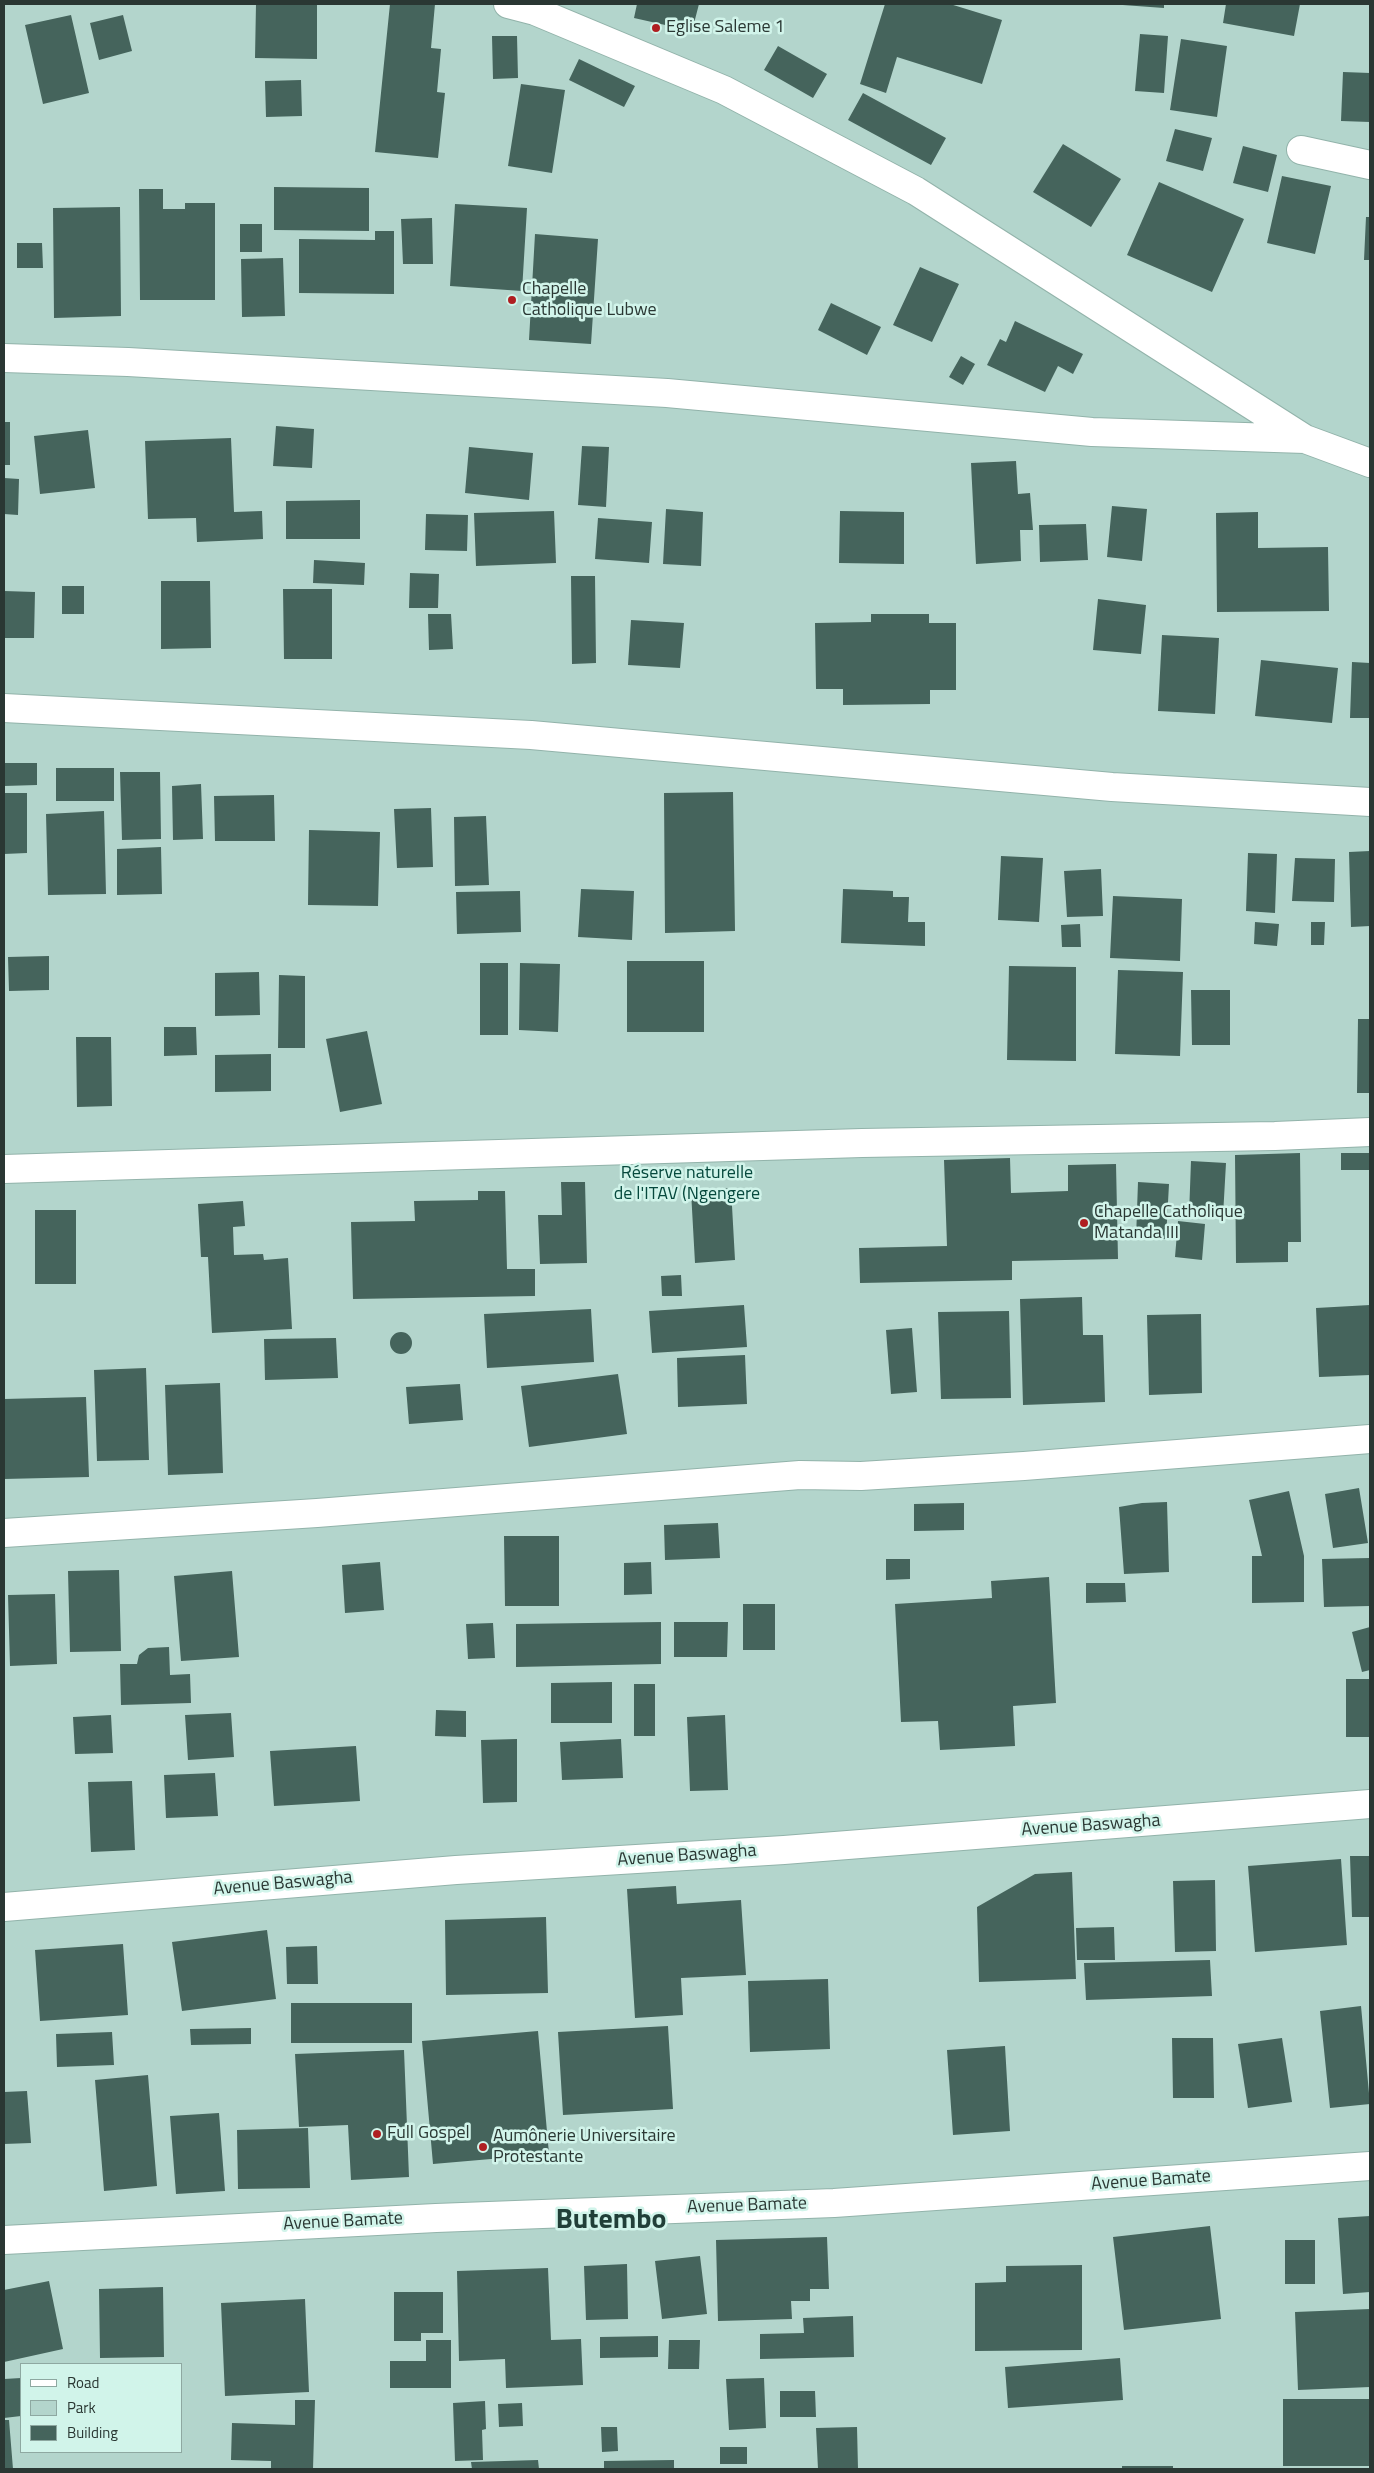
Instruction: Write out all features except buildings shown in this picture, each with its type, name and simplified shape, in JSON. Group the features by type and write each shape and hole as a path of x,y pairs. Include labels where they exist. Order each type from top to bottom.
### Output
{"street":[{"path":"508,4 535,11 724,90 916,191 1305,439 1370,463"},
{"path":"1301,150 1370,165"},
{"path":"4,358 128,362 667,393 1092,432 1305,439"},
{"path":"4,708 531,735 1112,788 1370,802"},
{"path":"4,1169 852,1143 1275,1136 1370,1132"},
{"path":"4,1532 317,1513 800,1475 861,1476 1370,1439"},
{"name":"Avenue Baswagha","path":"4,1907 456,1870 784,1850 1370,1804"},
{"name":"Avenue Bamate","path":"4,2240 436,2218 834,2202 1370,2166"}],"green space":[{"name":"Réserve naturelle de l'ITAV (Ngengere","path":"4,4 1370,4 1370,2469 4,2469"}],"place":[{"name":"Eglise Saleme 1","path":"656,28"},
{"name":"Chapelle Catholique Lubwe","path":"512,300"},
{"name":"Chapelle Catholique Matanda III","path":"1084,1223"},
{"name":"Full Gospel","path":"377,2134"},
{"name":"Aumônerie Universitaire Protestante","path":"483,2147"}],"district":[{"name":"Butembo","path":"611,2221"}]}
